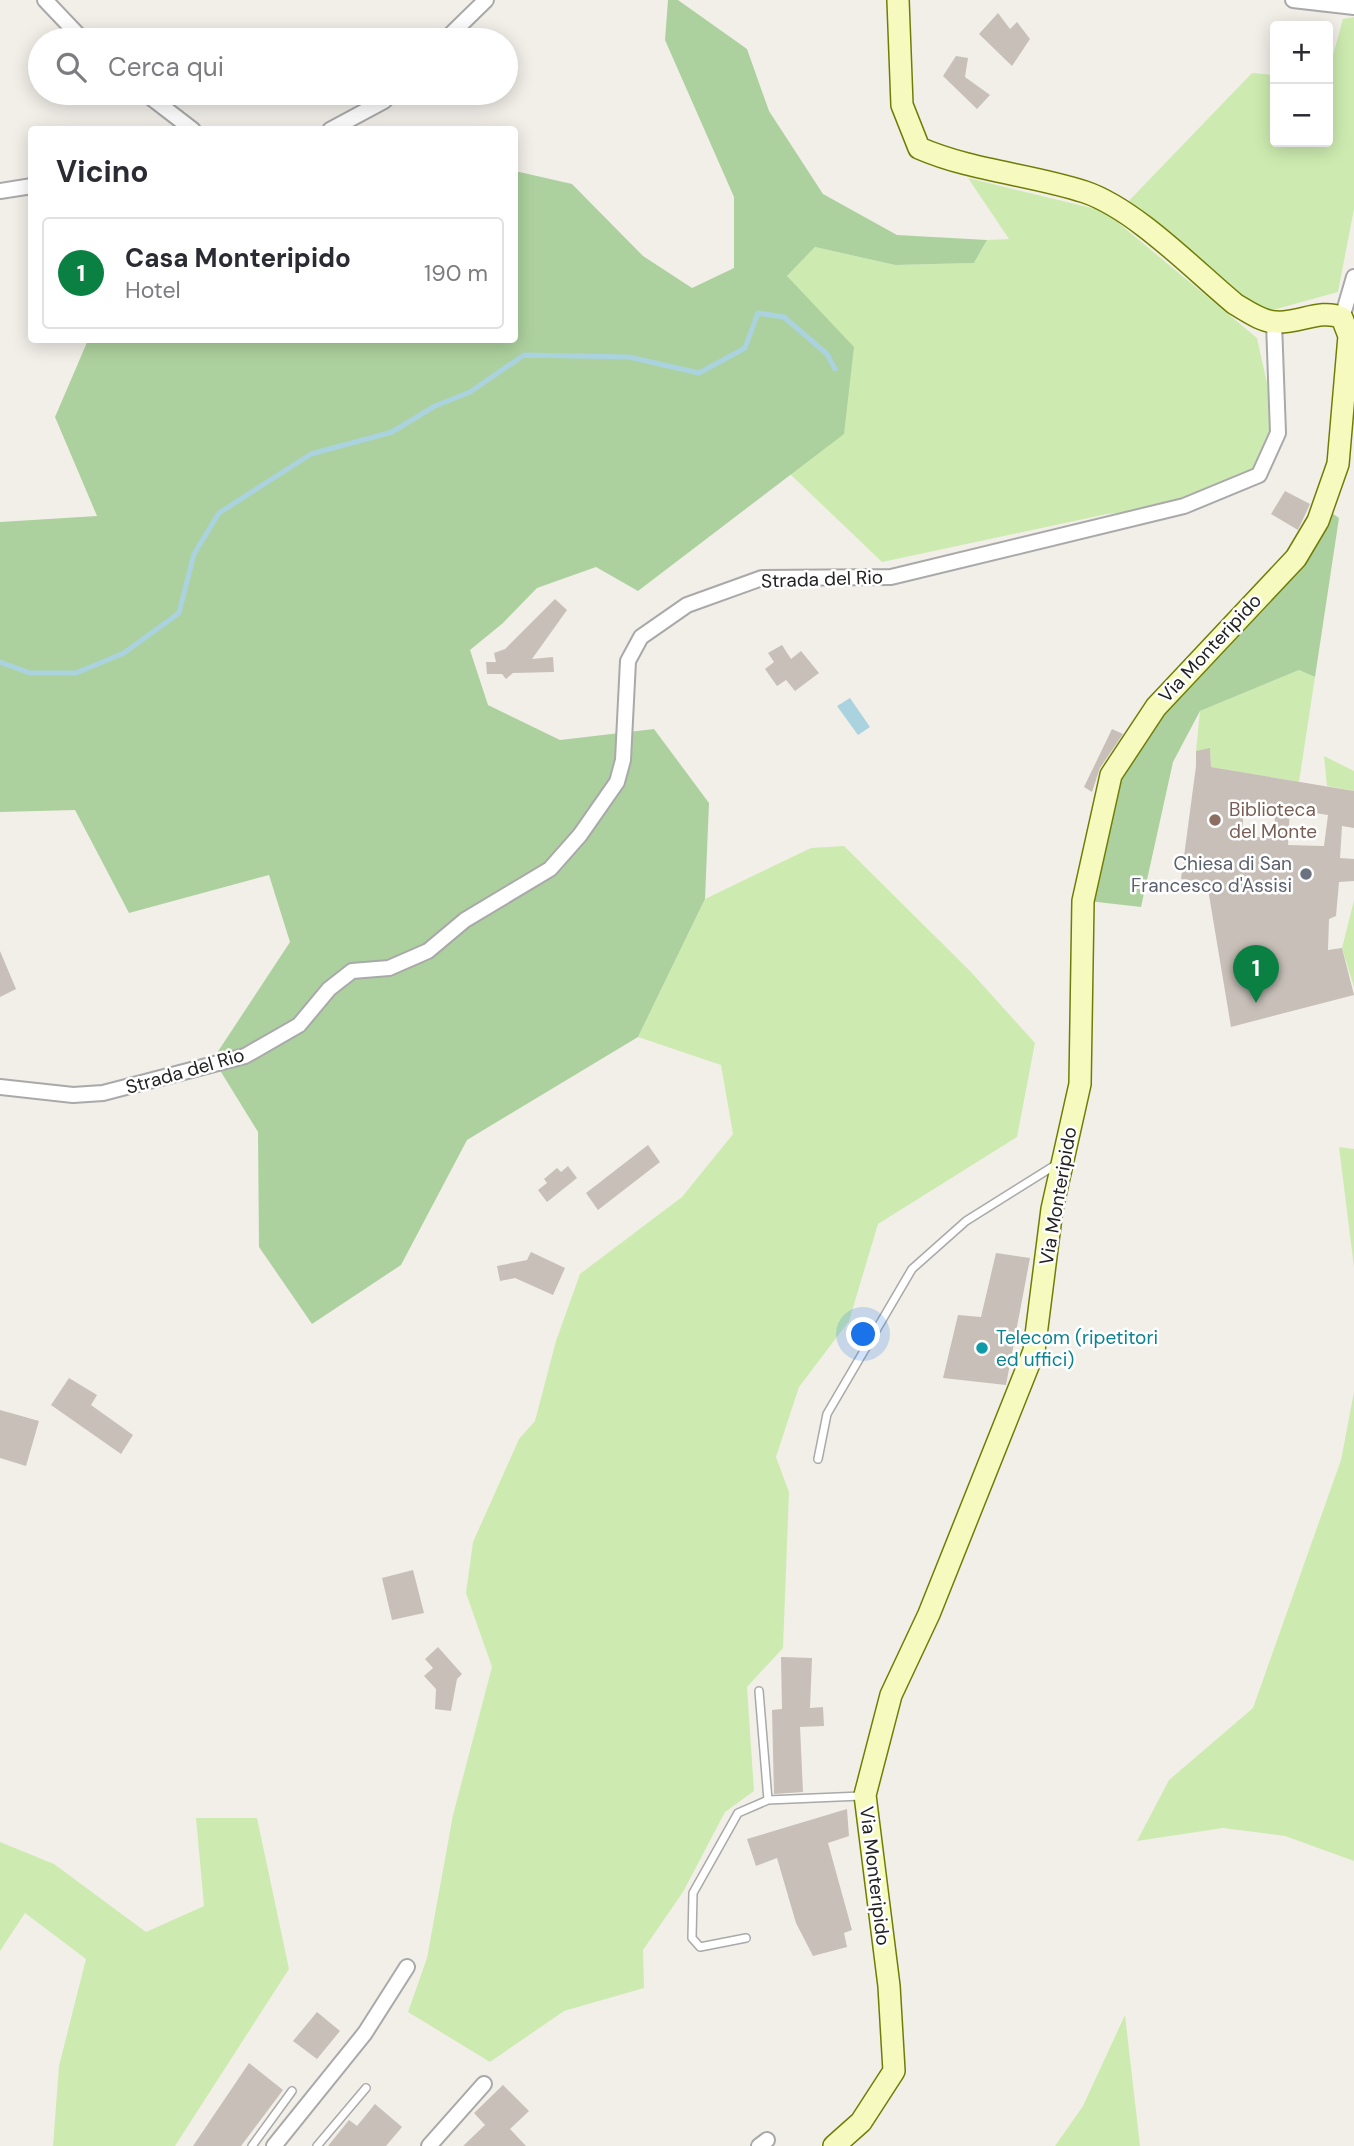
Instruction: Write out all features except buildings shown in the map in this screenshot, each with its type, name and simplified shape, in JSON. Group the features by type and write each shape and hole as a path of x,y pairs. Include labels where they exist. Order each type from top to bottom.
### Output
{"street":[{"path":"45,0 72,28"},
{"path":"457,28 486,0"},
{"path":"898,0 902,105 919,148 952,162 1085,192 1121,209 1235,304 1274,323 1331,313 1342,318"},
{"path":"1293,0 1354,6"},
{"path":"161,105 188,126"},
{"path":"337,126 374,105"},
{"path":"355,126 379,105"},
{"path":"0,191 28,187"},
{"name":"Via Monteripido","path":"834,2146 861,2122 894,2071 889,1986 865,1795 891,1695 934,1602 1034,1351 1052,1209 1080,1084 1083,901 1111,775 1156,707 1296,558 1318,521 1338,464 1349,336 1342,318 1354,277"},
{"name":"Strada del Rio","path":"0,1087 73,1095 103,1093 245,1056 299,1025 329,989 352,971 389,968 428,951 466,920 550,869 580,835 617,782 623,760 628,661 641,637 687,605 762,578 891,578 1184,506 1259,475 1278,433 1274,323"},
{"path":"274,2146 365,2033 407,1967"},
{"path":"429,2146 484,2084"}],"lane":[{"path":"818,1458 827,1414 912,1269 966,1221 1063,1160"},
{"path":"759,1691 768,1800"},
{"path":"746,1938 700,1947 692,1938 693,1894 738,1813 768,1800 865,1795"},
{"path":"317,2146 366,2088"},
{"path":"252,2146 292,2091"}],"green space":[{"path":"668,0 678,0 747,49 769,111 823,194 897,235 987,240 974,263 895,265 815,247 787,276 854,347 844,434 638,591 596,567 537,588 503,623 470,650 488,705 560,740 654,729 709,803 705,899 638,1037 467,1140 401,1265 312,1324 259,1247 258,1132 213,1059 290,942 269,875 129,913 75,810 0,812 0,522 97,516 55,417 87,343 518,343 518,172 572,184 643,256 692,288 734,268 734,197 665,40"},
{"path":"1354,17 1354,209 1338,292 1255,315 1121,209 1252,73 1270,75 1270,147 1333,147 1333,55 1343,19"},
{"path":"968,178 1104,211 1257,338 1278,433 1259,475 1184,506 1107,514 882,562 790,474 844,433 787,276 815,247 895,265 974,263 987,240 1009,239"},
{"path":"1332,513 1339,518 1315,677 1299,670 1200,711 1173,762 1141,907 1088,901 1125,755 1300,563"},
{"path":"1299,670 1315,677 1299,782 1211,767 1210,749 1196,751 1200,711"},
{"path":"1324,756 1354,771 1354,791 1327,786"},
{"path":"844,846 970,971 1035,1043 1017,1137 878,1224 849,1321 799,1387 776,1457 789,1492 783,1648 747,1687 754,1791 725,1812 683,1892 643,1950 644,1988 564,2011 490,2062 408,2012 427,1958 453,1815 492,1667 466,1593 473,1542 519,1439 535,1421 556,1341 580,1274 682,1197 733,1134 721,1065 638,1037 705,899 811,848"},
{"path":"1354,900 1354,987 1342,948"},
{"path":"1339,1147 1354,1149 1354,1267"},
{"path":"1354,1392 1354,1861 1285,1836 1223,1828 1137,1841 1169,1780 1253,1708 1341,1460"},
{"path":"196,1818 257,1818 289,1969 175,2146 53,2146 59,2066 86,1959 25,1913 0,1951 0,1842 54,1864 146,1932 204,1906"},
{"path":"1125,2015 1140,2146 1055,2146 1083,2106"}],"water":[{"path":"850,698 870,727 858,735 837,706"}],"waterway":[{"path":"0,662 30,673 76,673 124,653 179,613 194,554 219,513 311,454 392,432 435,406 470,392 524,355 629,357 699,373 745,348 758,313 784,317 827,354 835,369"}],"place":[{"name":"Biblioteca del Monte","path":"1215,820"},
{"name":"Chiesa di San Francesco d'Assisi","path":"1306,874"},
{"name":"Casa Monteripido","path":"1256,1003"},
{"name":"Telecom (ripetitori ed uffici)","path":"982,1348"}]}
